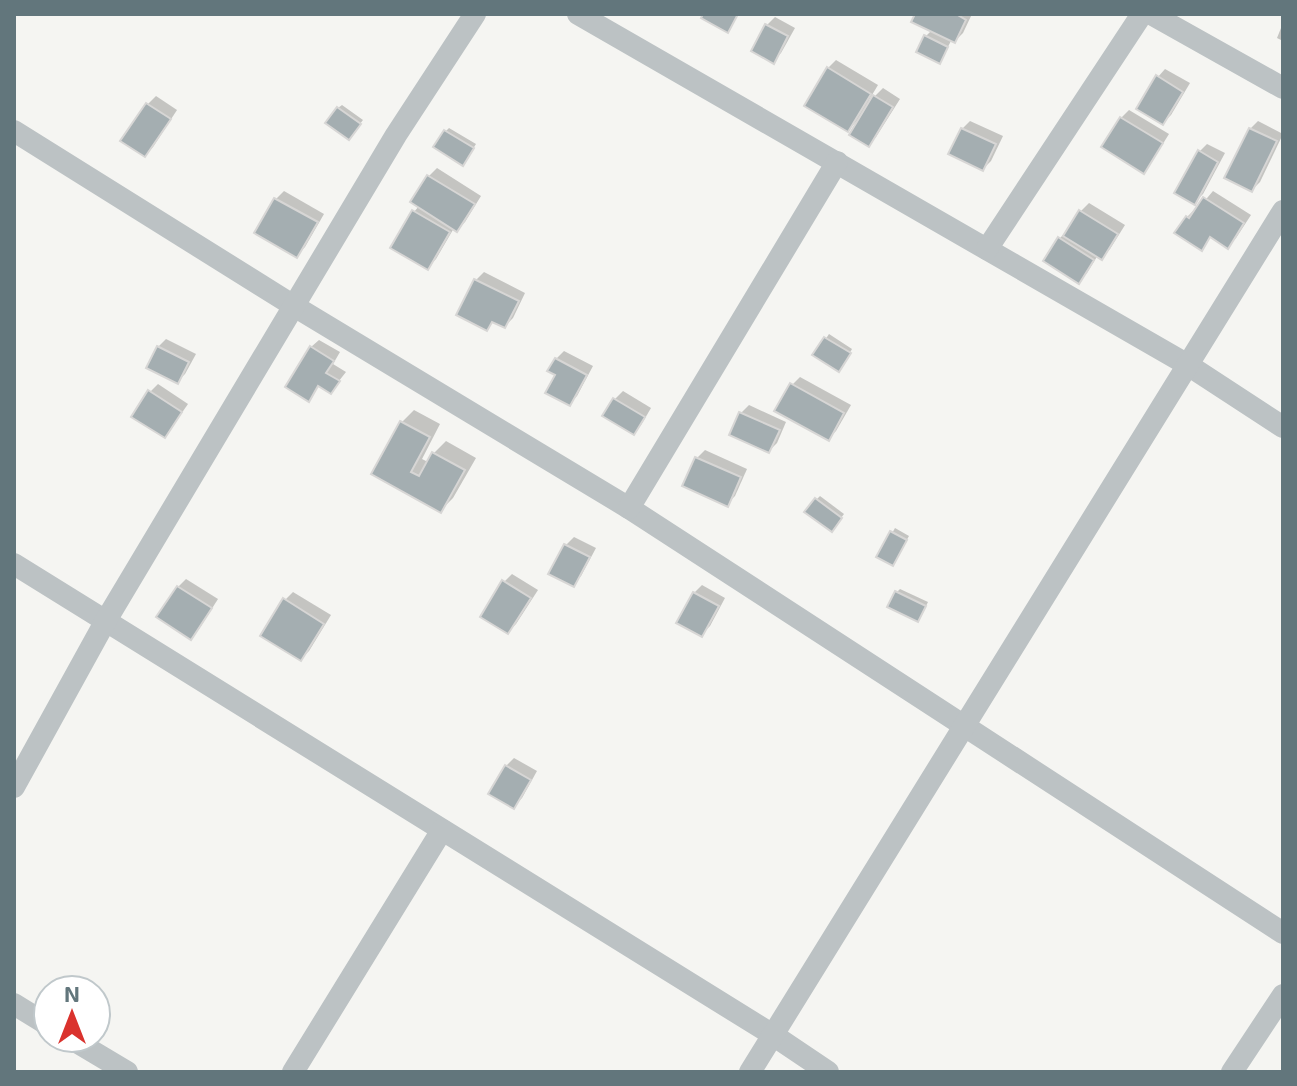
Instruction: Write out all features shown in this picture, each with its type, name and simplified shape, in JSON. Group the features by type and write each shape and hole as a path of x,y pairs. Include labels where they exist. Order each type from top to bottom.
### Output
{"street":[{"path":"14,787 105,622 396,135 475,14"},
{"path":"578,14 1188,365 1283,427"},
{"path":"987,249 1142,14"},
{"path":"1151,14 1283,88"},
{"path":"14,131 294,306 629,508 1283,933"},
{"path":"629,508 837,162"},
{"path":"750,1072 1283,211"},
{"path":"14,564 828,1072"},
{"path":"293,1072 442,830"},
{"path":"1232,1072 1283,995"},
{"path":"14,1004 32,1015"},
{"path":"97,1054 127,1072"}],"building":[{"path":"703,14 738,14 728,33 701,18"},
{"path":"915,14 956,14 966,20 955,43 911,22"},
{"path":"765,24 788,36 774,64 751,51"},
{"path":"924,35 948,47 940,64 916,52"},
{"path":"827,67 871,94 848,132 804,106"},
{"path":"1156,75 1183,92 1163,125 1136,109"},
{"path":"873,95 893,107 869,147 849,135"},
{"path":"146,103 171,119 145,157 120,141"},
{"path":"337,107 361,124 349,140 325,123"},
{"path":"1120,117 1163,143 1144,174 1101,147"},
{"path":"961,128 996,144 983,171 948,154"},
{"path":"1249,128 1277,141 1252,192 1224,178"},
{"path":"444,130 474,148 463,166 433,147"},
{"path":"1198,150 1218,162 1195,205 1174,193"},
{"path":"427,175 475,204 457,232 410,202"},
{"path":"1203,197 1244,223 1228,249 1210,237 1202,251 1174,233"},
{"path":"274,198 318,222 297,258 254,233"},
{"path":"412,210 450,232 428,270 390,248"},
{"path":"1079,210 1118,234 1102,260 1063,236"},
{"path":"1058,237 1094,260 1079,284 1043,261"},
{"path":"474,279 519,301 505,328 492,322 487,331 456,315"},
{"path":"824,337 851,353 839,372 812,355"},
{"path":"157,346 189,362 178,384 146,368"},
{"path":"310,346 334,361 326,373 340,381 331,394 318,386 309,402 285,387"},
{"path":"555,358 587,375 570,406 545,393 555,375 547,371"},
{"path":"790,383 844,413 829,441 774,411"},
{"path":"148,390 182,412 165,438 131,417"},
{"path":"613,398 645,417 634,435 602,416"},
{"path":"739,412 780,430 769,453 729,435"},
{"path":"400,421 430,437 411,472 419,476 432,452 465,470 441,513 371,474"},
{"path":"695,457 741,477 728,507 682,486"},
{"path":"815,498 842,518 832,532 804,512"},
{"path":"890,531 907,540 893,566 876,557"},
{"path":"564,544 590,557 574,587 548,574"},
{"path":"502,580 531,598 508,634 480,617"},
{"path":"177,586 212,608 191,640 156,617"},
{"path":"895,591 926,606 918,622 887,607"},
{"path":"693,592 719,606 702,637 676,623"},
{"path":"283,598 324,624 301,661 260,636"},
{"path":"505,765 531,780 514,809 488,794"}]}
